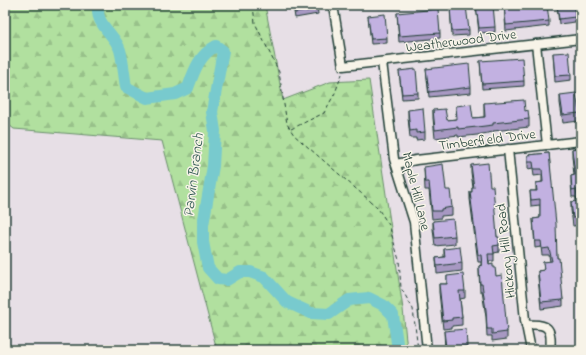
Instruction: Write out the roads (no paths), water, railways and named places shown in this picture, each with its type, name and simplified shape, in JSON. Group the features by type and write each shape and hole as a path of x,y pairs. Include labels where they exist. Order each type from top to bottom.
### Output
{"street":[{"name":"Weatherwood Drive","path":"333,5 342,70 382,62 581,39"},
{"path":"536,44 547,145"},
{"name":"Maple Hill Lane","path":"382,62 392,147 414,222 427,350"},
{"name":"Timberfield Drive","path":"396,164 416,160 581,141"},
{"name":"Hickory Hill Road","path":"508,149 526,325 531,350"},
{"path":"526,325 544,325 548,330 550,350"}],"waterway":[{"name":"Parvin Branch","path":"99,5 99,17 120,50 126,87 147,98 175,94 188,88 195,70 205,54 216,46 223,51 212,112 215,131 213,166 203,225 203,242 208,268 218,279 227,280 240,272 250,272 264,277 287,302 311,313 329,314 349,300 369,298 383,305 393,315 398,350"}]}
